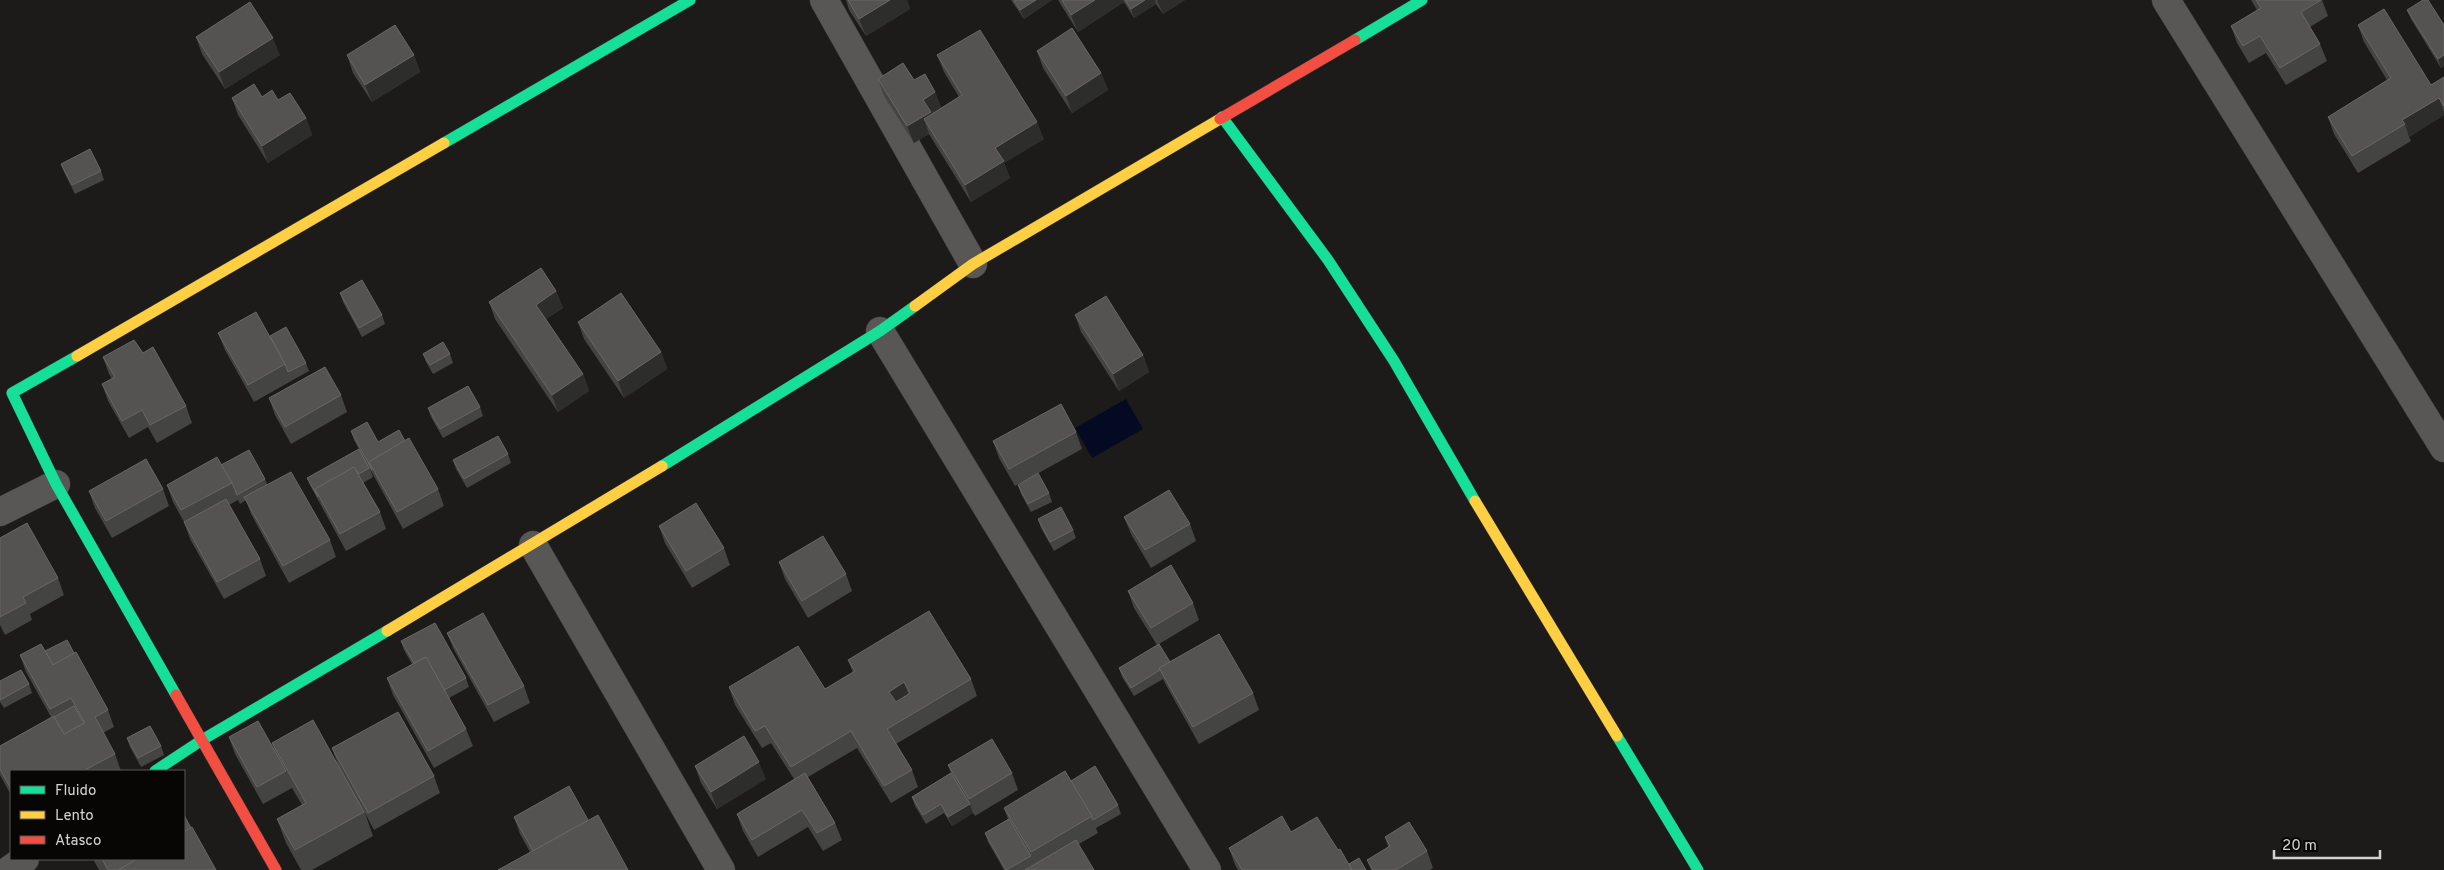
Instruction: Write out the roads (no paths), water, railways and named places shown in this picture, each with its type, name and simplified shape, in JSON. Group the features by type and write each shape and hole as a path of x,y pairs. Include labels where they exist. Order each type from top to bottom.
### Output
{"street":[{"path":"276,870 56,484 12,394 690,0"},
{"path":"824,0 972,264"},
{"path":"157,770 202,740 533,545 880,331 972,264 1422,0"},
{"path":"2166,0 2444,448"},
{"path":"1222,117 1328,260 1394,361 1494,533 1698,870"},
{"path":"880,331 1207,870"},
{"path":"0,512 56,484"},
{"path":"533,545 720,870"},
{"path":"9,870 24,860"}],"water":[{"path":"1126,399 1143,429 1092,458 1075,428"}]}
